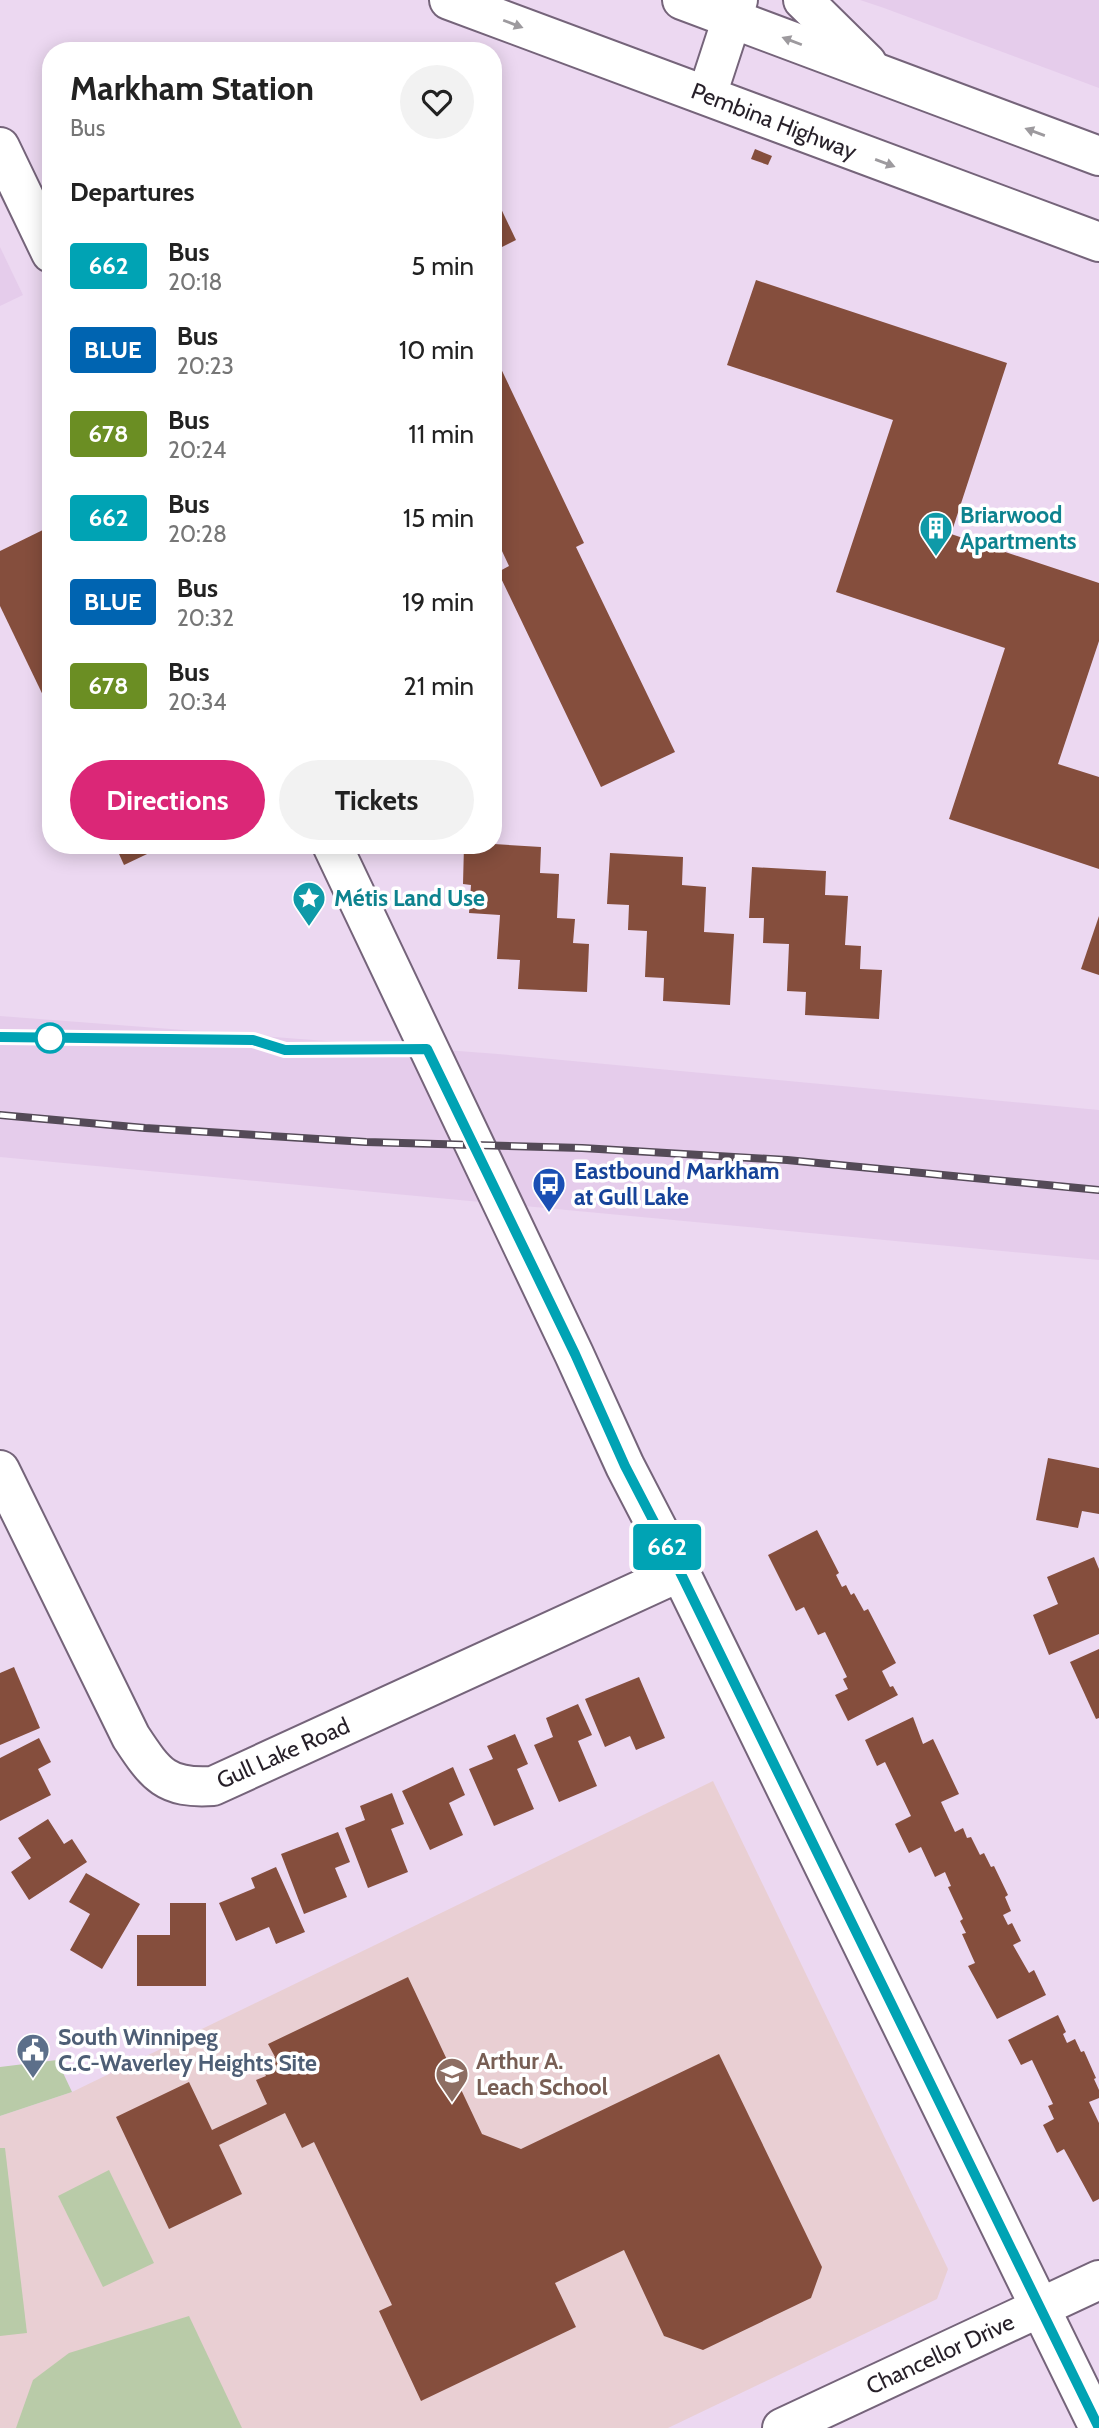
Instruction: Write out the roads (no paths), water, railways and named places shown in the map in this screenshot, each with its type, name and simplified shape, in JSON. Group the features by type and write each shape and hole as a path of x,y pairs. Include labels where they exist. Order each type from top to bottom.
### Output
{"street":[{"name":"Pembina Highway","path":"449,0 1099,243"},
{"path":"682,0 735,9 878,74 1099,156"},
{"path":"803,0 878,74"},
{"path":"707,95 735,9"},
{"path":"0,147 42,234"},
{"path":"336,854 575,1354 625,1466 680,1572 1099,2428"},
{"name":"Gull Lake Road","path":"0,1470 131,1737 147,1762 165,1779 188,1787 213,1786 680,1572"},
{"name":"Chancellor Drive","path":"782,2428 1099,2280"}],"railway":[{"path":"0,1115 145,1128 366,1142 582,1148 787,1160 1099,1190"}],"place":[{"name":"Briarwood Apartments","path":"936,558"},
{"name":"Métis Land Use","path":"309,928"},
{"name":"Eastbound Markham at Gull Lake","path":"549,1214"},
{"name":"South Winnipeg C.C-Waverley Heights Site","path":"33,2080"},
{"name":"Arthur A. Leach School","path":"452,2104"}]}
